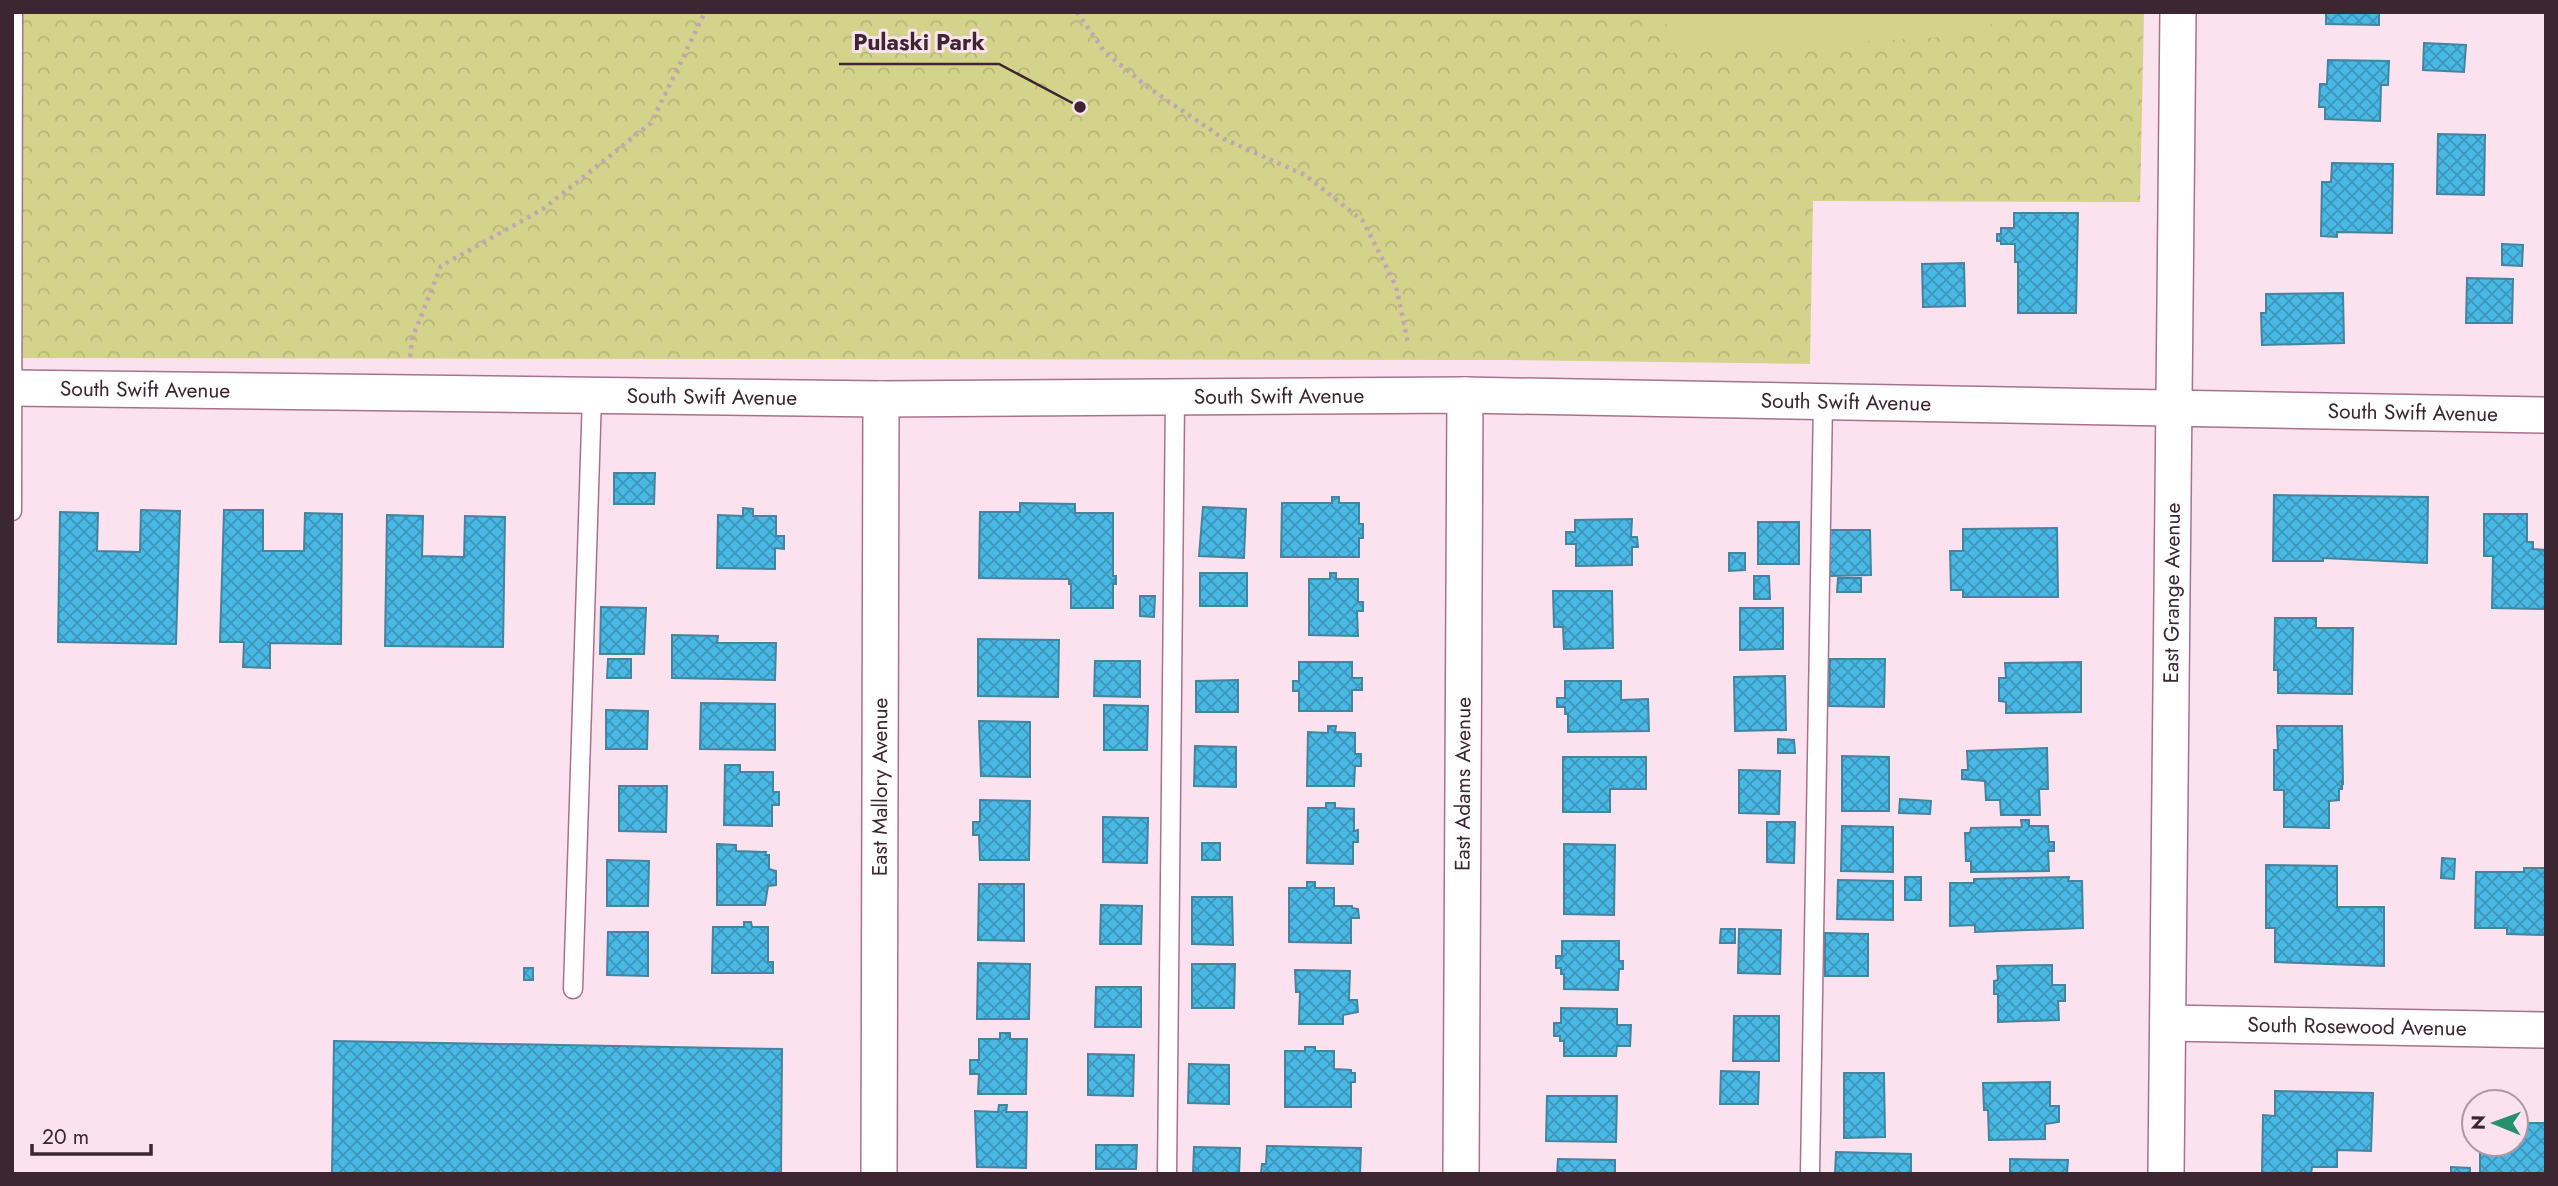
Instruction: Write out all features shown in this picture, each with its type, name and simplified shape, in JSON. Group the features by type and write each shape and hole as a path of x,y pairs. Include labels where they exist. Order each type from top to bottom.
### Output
{"street":[{"name":"East Grange Avenue","path":"2166,1174 2178,12"},
{"name":"South Swift Avenue","path":"13,388 881,399 1465,395 2546,415"},
{"name":"East Adams Avenue","path":"1461,1174 1465,395"},
{"name":"East Mallory Avenue","path":"879,1174 881,399"},
{"name":"South Rosewood Avenue","path":"2168,1023 2546,1030"}],"lane":[{"path":"12,511 13,12"},
{"path":"573,989 592,396"},
{"path":"1167,1174 1175,397"},
{"path":"1810,1174 1824,401"}],"path":[{"path":"408,393 412,340 441,266 543,209 651,123 705,12"},
{"path":"1077,12 1104,51 1146,86 1224,139 1305,175 1363,220 1396,286 1408,343"}],"green space":[{"path":"19,12 2144,12 2140,202 1813,201 1810,364 1507,360 14,358"},
{"path":"1665,12 2004,12 1980,35 1669,53"}],"building":[{"path":"2326,12 2379,12 2379,25 2326,24"},
{"path":"2424,43 2466,45 2464,72 2423,70"},
{"path":"2328,60 2389,61 2388,85 2381,85 2380,121 2325,119 2325,107 2319,107 2320,84 2327,84"},
{"path":"2438,134 2485,135 2484,195 2437,194"},
{"path":"2332,163 2393,164 2392,233 2337,232 2337,237 2321,236 2322,182 2331,182"},
{"path":"2014,213 2078,213 2076,313 2018,313 2018,262 2015,262 2015,244 2001,244 2001,241 1997,241 2001,228 2014,228"},
{"path":"2502,244 2523,245 2522,266 2502,265"},
{"path":"1964,263 1965,306 1923,307 1922,264"},
{"path":"2467,278 2513,279 2512,323 2466,323"},
{"path":"2343,293 2344,343 2262,345 2261,313 2266,313 2266,294"},
{"path":"614,473 655,473 654,504 614,504"},
{"path":"2274,495 2428,497 2427,563 2323,558 2323,561 2273,561"},
{"path":"1332,497 1339,497 1339,503 1359,503 1359,524 1363,524 1363,538 1359,538 1359,557 1281,557 1282,503 1332,503"},
{"path":"1020,503 1075,504 1075,513 1113,513 1113,576 1116,576 1116,584 1113,584 1113,608 1071,608 1069,579 979,578 980,512 1020,512"},
{"path":"1203,507 1246,509 1244,558 1199,556"},
{"path":"743,508 753,509 753,516 776,516 776,536 784,536 784,549 775,548 775,569 717,568 718,515 743,516"},
{"path":"141,510 180,511 176,644 58,642 60,512 98,513 97,551 140,552"},
{"path":"224,510 263,510 263,551 304,551 305,513 342,514 341,644 270,643 270,668 243,667 244,642 220,642"},
{"path":"2484,514 2527,514 2527,542 2533,542 2533,549 2546,550 2546,609 2492,608 2493,556 2484,556"},
{"path":"387,515 423,516 422,556 464,557 465,516 505,517 503,647 385,646"},
{"path":"1632,519 1631,537 1637,537 1638,547 1632,547 1632,565 1576,566 1576,544 1566,544 1566,532 1575,532 1575,520"},
{"path":"1758,522 1799,522 1799,564 1758,564"},
{"path":"2057,528 2058,597 1963,597 1963,590 1951,590 1950,551 1963,551 1963,529"},
{"path":"1830,530 1870,530 1871,575 1830,576"},
{"path":"1729,553 1745,553 1745,570 1729,571"},
{"path":"1200,573 1247,573 1247,606 1200,606"},
{"path":"1330,573 1336,573 1336,579 1358,579 1358,602 1363,602 1363,611 1357,611 1358,636 1309,635 1309,579 1330,579"},
{"path":"1754,576 1769,576 1770,599 1754,599"},
{"path":"1838,578 1861,578 1861,592 1837,592"},
{"path":"1553,591 1612,591 1613,648 1564,649 1563,627 1554,627"},
{"path":"1140,596 1155,596 1154,617 1140,616"},
{"path":"601,607 646,608 644,654 600,654"},
{"path":"1740,608 1783,608 1783,649 1740,650"},
{"path":"2275,618 2316,618 2316,628 2353,628 2352,694 2278,693 2278,670 2274,670"},
{"path":"672,635 718,636 717,643 776,643 775,680 672,678"},
{"path":"978,639 1059,640 1058,697 978,696"},
{"path":"608,659 631,659 631,678 607,678"},
{"path":"1830,659 1885,659 1884,707 1829,706"},
{"path":"1095,661 1140,661 1140,697 1094,696"},
{"path":"1299,662 1352,662 1352,678 1362,678 1362,690 1352,690 1352,711 1299,711 1299,691 1293,691 1293,681 1299,681"},
{"path":"2081,662 2081,712 2006,713 2006,702 1999,701 1999,678 2006,678 2005,663"},
{"path":"1785,676 1786,730 1735,731 1734,677"},
{"path":"1238,680 1238,712 1196,712 1196,681"},
{"path":"1565,681 1621,681 1621,700 1648,699 1649,731 1568,732 1568,714 1565,714 1565,707 1557,707 1557,698 1565,698"},
{"path":"701,703 775,704 775,750 700,749"},
{"path":"1104,705 1148,706 1147,750 1104,750"},
{"path":"606,710 648,711 647,749 606,749"},
{"path":"979,721 1030,722 1030,777 981,776"},
{"path":"1328,726 1336,726 1335,732 1355,733 1355,754 1361,754 1361,766 1355,766 1354,786 1307,786 1308,732 1328,733"},
{"path":"2277,726 2342,726 2343,783 2342,789 2339,789 2339,800 2329,801 2329,828 2284,827 2284,790 2274,790 2274,750 2278,750"},
{"path":"1778,739 1794,740 1795,753 1778,753"},
{"path":"1195,746 1236,747 1236,787 1194,786"},
{"path":"2047,748 2048,789 2039,789 2040,815 2001,815 2000,800 1986,800 1985,781 1962,779 1962,770 1968,770 1967,751"},
{"path":"1842,756 1889,757 1889,811 1842,811"},
{"path":"1563,757 1646,757 1646,789 1610,789 1610,812 1563,812"},
{"path":"725,765 740,765 740,772 773,772 773,792 779,792 779,805 772,805 772,826 724,825"},
{"path":"1739,770 1780,771 1779,814 1739,813"},
{"path":"619,786 667,786 666,832 619,831"},
{"path":"1900,799 1931,801 1930,814 1899,813"},
{"path":"980,800 1030,801 1029,860 980,860 979,835 973,835 973,822 980,822"},
{"path":"1326,803 1335,803 1335,808 1354,809 1354,831 1358,830 1358,842 1353,842 1353,864 1307,863 1308,808 1326,808"},
{"path":"1103,817 1148,818 1147,863 1103,862"},
{"path":"2021,820 2029,820 2029,826 2048,826 2049,842 2054,842 2054,851 2048,851 2049,871 1971,872 1971,861 1966,861 1965,833 1970,833 1971,828 2022,827"},
{"path":"1767,822 1795,822 1794,863 1767,862"},
{"path":"1842,826 1893,827 1893,872 1841,871"},
{"path":"1202,843 1220,843 1220,860 1202,860"},
{"path":"717,844 736,845 736,851 766,852 765,855 769,855 769,869 776,871 776,885 768,886 765,905 717,905"},
{"path":"1564,844 1615,845 1614,915 1564,914"},
{"path":"2442,858 2455,859 2454,879 2441,878"},
{"path":"607,860 649,861 648,906 607,906"},
{"path":"2266,865 2337,866 2337,907 2384,907 2384,966 2275,962 2275,928 2266,928"},
{"path":"2524,868 2546,868 2546,935 2507,934 2507,928 2475,928 2476,872 2524,872"},
{"path":"1905,877 1921,877 1921,900 1905,900"},
{"path":"2069,877 2068,881 2082,881 2083,928 1975,932 1975,925 1950,926 1950,883 1974,883 1974,879"},
{"path":"1838,880 1893,881 1893,920 1837,919"},
{"path":"1307,882 1315,882 1315,888 1334,888 1334,906 1352,906 1358,909 1359,918 1351,918 1351,943 1289,942 1289,888 1307,888"},
{"path":"979,884 1024,884 1024,941 978,940"},
{"path":"1192,897 1232,897 1233,945 1192,944"},
{"path":"1101,905 1142,906 1141,944 1100,944"},
{"path":"744,922 751,922 752,927 768,927 768,962 773,962 773,973 712,973 713,927 744,927"},
{"path":"1721,929 1735,929 1735,943 1720,943"},
{"path":"1739,929 1781,930 1780,974 1738,973"},
{"path":"608,932 648,932 648,976 607,975"},
{"path":"1825,933 1868,934 1868,976 1825,976"},
{"path":"1562,941 1619,941 1619,961 1623,961 1623,969 1619,969 1618,990 1564,989 1564,974 1561,974 1561,968 1556,968 1556,956 1562,956"},
{"path":"978,963 1030,964 1029,1019 977,1019"},
{"path":"1192,964 1235,964 1234,1008 1192,1008"},
{"path":"2052,965 2052,985 2065,985 2065,1001 2058,1001 2059,1020 1998,1022 1998,994 1994,994 1994,981 1998,980 1997,966"},
{"path":"524,968 533,968 533,980 524,980"},
{"path":"1295,970 1350,971 1349,1000 1357,1000 1358,1012 1343,1015 1343,1024 1299,1024 1300,992 1296,992"},
{"path":"1096,987 1141,987 1141,1027 1095,1027"},
{"path":"1561,1008 1617,1009 1617,1025 1631,1025 1630,1046 1617,1046 1616,1056 1564,1056 1564,1041 1560,1041 1560,1036 1554,1036 1554,1023 1561,1023"},
{"path":"1734,1016 1779,1016 1779,1061 1733,1061"},
{"path":"1000,1033 1010,1033 1010,1039 1027,1039 1026,1094 978,1094 979,1074 970,1074 970,1060 979,1060 979,1039 1000,1039"},
{"path":"334,1041 782,1049 781,1174 332,1174"},
{"path":"1305,1047 1315,1047 1315,1051 1334,1051 1334,1069 1351,1070 1351,1073 1355,1073 1355,1082 1351,1082 1351,1107 1285,1107 1285,1051 1305,1051"},
{"path":"1088,1054 1134,1055 1133,1096 1088,1095"},
{"path":"1189,1064 1229,1065 1229,1104 1188,1103"},
{"path":"1721,1071 1759,1072 1758,1104 1720,1104"},
{"path":"1844,1073 1884,1073 1885,1137 1844,1138"},
{"path":"2050,1082 2050,1106 2059,1106 2059,1122 2045,1124 2045,1139 1989,1140 1988,1110 1984,1110 1983,1083"},
{"path":"2275,1091 2373,1093 2371,1151 2337,1150 2337,1167 2312,1167 2311,1174 2262,1174 2263,1115 2275,1116"},
{"path":"1547,1096 1617,1096 1616,1142 1546,1141"},
{"path":"999,1105 1007,1105 1006,1112 1027,1112 1026,1168 977,1167 975,1111 998,1112"},
{"path":"2530,1123 2546,1123 2546,1174 2480,1174 2480,1158 2530,1158"},
{"path":"1096,1145 1137,1145 1136,1169 1096,1169"},
{"path":"1267,1146 1361,1148 1360,1174 1261,1173 1262,1164 1266,1164"},
{"path":"1194,1147 1240,1148 1239,1174 1193,1174"},
{"path":"1836,1152 1911,1154 1911,1174 1835,1174"},
{"path":"1558,1159 1615,1160 1615,1174 1557,1174"},
{"path":"2010,1159 2068,1160 2067,1174 2010,1174"},
{"path":"2451,1167 2470,1168 2470,1174 2451,1174"}],"place":[{"name":"Pulaski Park","path":"1080,107"}]}
